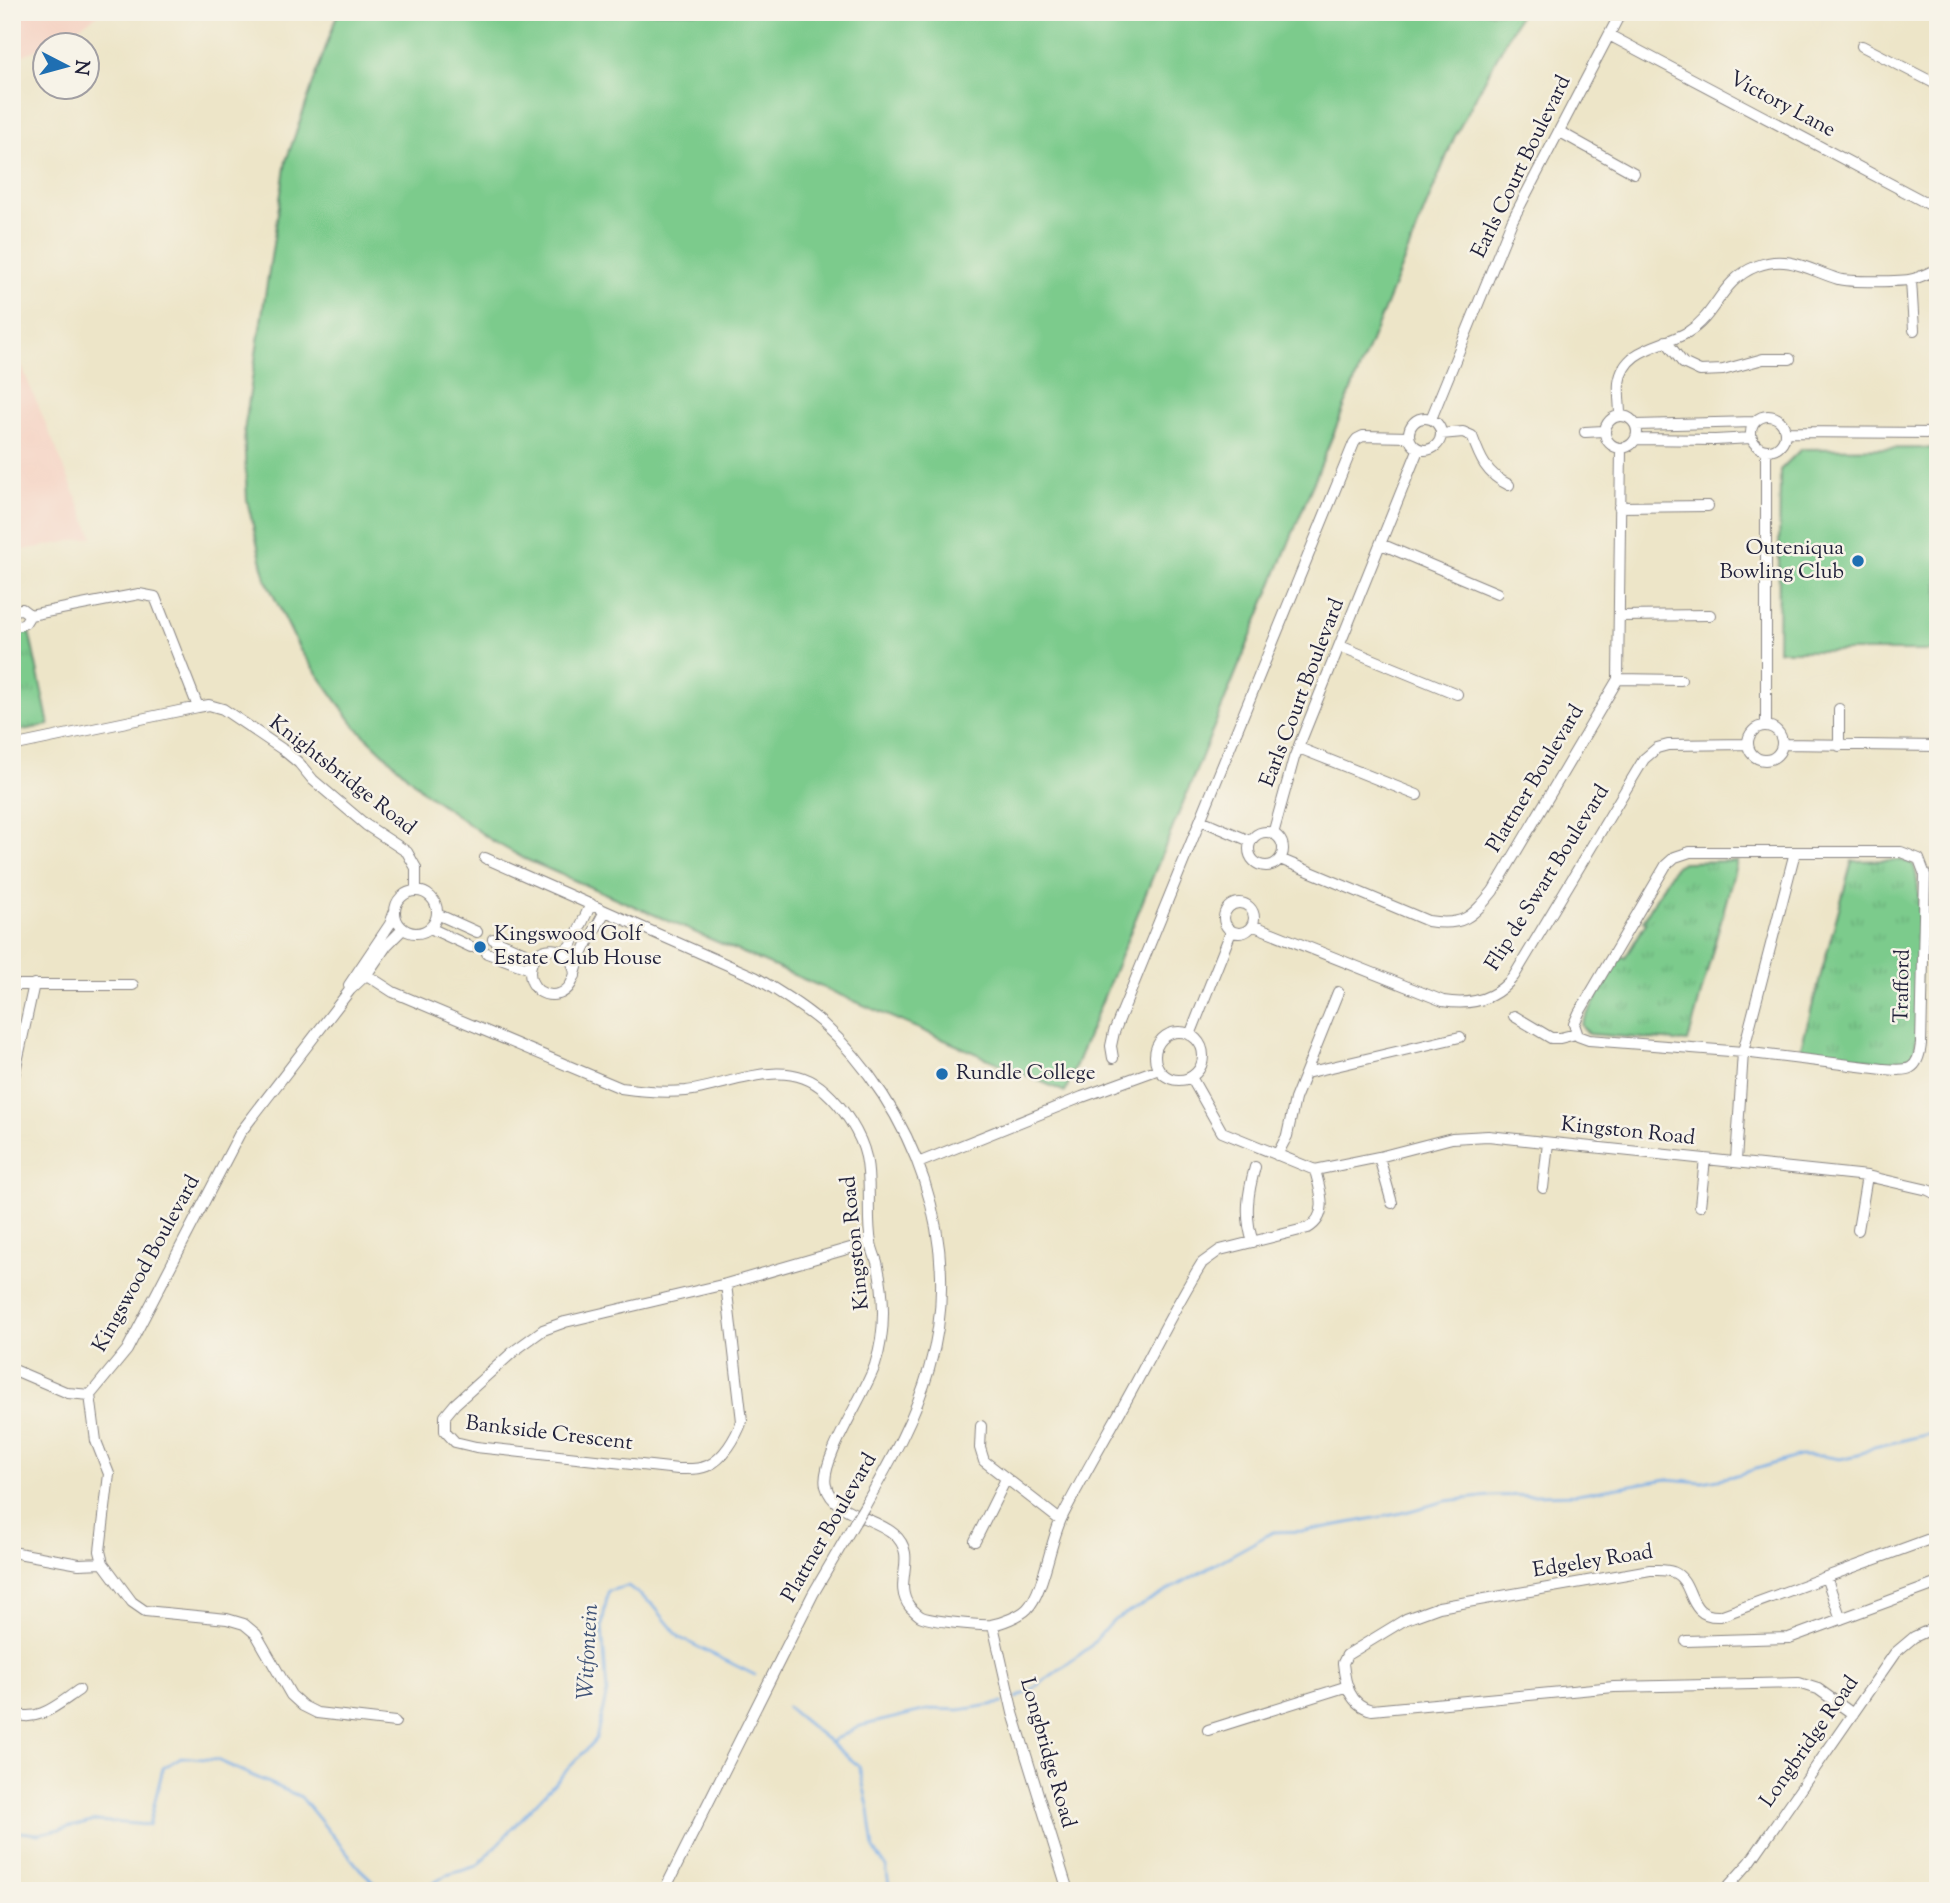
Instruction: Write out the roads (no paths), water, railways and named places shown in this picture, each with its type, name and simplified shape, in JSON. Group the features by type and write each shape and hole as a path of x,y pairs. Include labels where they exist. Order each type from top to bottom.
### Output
{"street":[{"name":"Earls Court Boulevard","path":"1431,419 1512,221 1621,12"},
{"name":"Victory Lane","path":"1609,35 1938,209"},
{"path":"1862,46 1938,85"},
{"path":"1560,132 1634,173"},
{"path":"1620,415 1619,383 1623,372 1638,353 1687,333 1698,325 1733,279 1744,272 1766,263 1792,262 1806,265 1841,281 1911,280 1938,269"},
{"path":"1911,280 1914,330"},
{"path":"1666,341 1683,363 1700,371 1723,370 1763,359 1790,359"},
{"path":"1620,415 1636,425 1637,439 1631,446 1621,449 1609,444 1604,431 1610,419 1620,415"},
{"path":"1769,416 1777,418 1783,424 1785,438 1778,448 1766,450 1757,446 1751,438 1754,422 1769,416"},
{"path":"1421,418 1431,419 1438,425 1441,434 1438,444 1429,450 1418,450 1413,447 1409,437 1412,423 1421,418"},
{"path":"1636,425 1754,422"},
{"path":"1585,432 1604,431"},
{"path":"1441,434 1464,432 1472,436 1483,464 1499,481 1509,485"},
{"path":"1785,432 1938,433"},
{"path":"1113,1058 1111,1046 1114,1032 1354,443 1363,436 1409,437"},
{"path":"1637,439 1751,438"},
{"name":"Plattner Boulevard","path":"1280,859 1427,921 1448,924 1471,916 1493,891 1618,679 1621,449"},
{"name":"Earls Court Boulevard","path":"1273,834 1298,748 1418,450"},
{"path":"1766,450 1766,726"},
{"path":"1619,507 1708,506"},
{"path":"1381,544 1497,593"},
{"path":"12,628 24,623 30,615 139,594 156,597 198,707"},
{"path":"12,610 22,609 30,615"},
{"path":"1619,616 1710,615"},
{"path":"1340,646 1457,694"},
{"path":"1618,679 1681,680"},
{"name":"Knightsbridge Road","path":"12,746 209,705 223,709 282,749 299,763 313,780 366,825 407,852 415,868 416,891"},
{"path":"1839,709 1839,746"},
{"path":"1766,726 1778,733 1783,744"},
{"path":"1766,726 1755,731 1748,744 1755,757 1767,760 1776,756 1783,744"},
{"name":"Flip de Swart Boulevard","path":"1252,925 1443,1001 1475,1003 1497,992 1514,976 1651,751 1668,745 1748,744"},
{"path":"1783,744 1938,746"},
{"path":"1298,748 1417,795"},
{"path":"1201,820 1250,841"},
{"path":"1260,833 1273,834 1281,842 1280,859 1275,864 1260,866 1250,856 1250,841 1260,833"},
{"name":"Trafford","path":"1690,852 1796,852 1901,852 1919,859 1924,866 1920,1056 1915,1065 1903,1070 1743,1052 1589,1040 1576,1034 1574,1024 1579,1013 1666,865 1675,857 1690,852"},
{"path":"1736,1161 1743,1052 1796,852"},
{"name":"Plattner Boulevard","path":"485,858 755,977 799,1005 842,1043 870,1076 891,1107 918,1163 935,1219 942,1287 938,1328 930,1368 914,1416 896,1453 813,1594 664,1891"},
{"path":"416,891 433,900 437,914 430,928 417,933 403,929 395,917 395,909 401,897 416,891"},
{"path":"563,952 572,944 591,904"},
{"path":"1234,904 1244,904 1252,910 1252,925 1246,932 1231,932 1225,925 1224,915 1234,904"},
{"name":"Kingswood Boulevard","path":"363,972 390,924 395,909"},
{"path":"575,976 572,960 563,952 548,950 534,957 530,969 530,979 535,988 554,996 564,992 571,985 575,976 579,960 606,911"},
{"path":"437,914 477,932"},
{"path":"453,939 459,924"},
{"path":"430,928 471,947"},
{"name":"Kingswood Boulevard","path":"90,1395 127,1350 240,1133 363,972 403,929"},
{"path":"1190,1035 1231,932"},
{"path":"492,939 534,957"},
{"path":"502,960 508,946"},
{"path":"486,953 530,969"},
{"name":"Kingston Road","path":"363,972 400,995 621,1088 650,1092 687,1091 760,1074 795,1075 826,1091 855,1130 866,1157 871,1242 884,1306 883,1337 874,1369 832,1454 825,1480 826,1487 835,1501 878,1523 896,1535 904,1545 907,1557 902,1591 909,1605 920,1616 932,1620 993,1625"},
{"path":"12,1085 34,984"},
{"path":"12,985 132,985"},
{"path":"1277,1155 1287,1136 1294,1103 1338,992"},
{"path":"1514,1016 1551,1038 1576,1034"},
{"path":"1175,1033 1190,1035 1196,1039 1203,1052 1201,1066 1191,1077 1177,1080 1164,1075 1159,1069 1155,1054 1161,1040 1175,1033"},
{"path":"1306,1073 1460,1037"},
{"path":"918,1163 1159,1069"},
{"path":"993,1625 1018,1615 1031,1604 1060,1520 1202,1263 1220,1250 1308,1228 1321,1216 1315,1170 1222,1132 1191,1077"},
{"name":"Kingston Road","path":"1315,1170 1440,1141 1488,1136 1867,1176 1928,1190 1938,1195"},
{"path":"1543,1188 1548,1143"},
{"path":"1379,1157 1392,1203"},
{"path":"1700,1206 1705,1159"},
{"path":"1253,1242 1247,1223 1247,1211 1255,1167"},
{"path":"1858,1230 1867,1176"},
{"name":"Bankside Crescent","path":"726,1284 742,1421 737,1434 722,1455 708,1466 678,1469 476,1447 455,1442 445,1431 445,1416 454,1404 542,1330 565,1322 726,1284 871,1242"},
{"path":"12,1369 68,1393 90,1395 96,1441 109,1474 100,1551 103,1563 132,1602 145,1611 227,1619 244,1624 256,1634 291,1695 303,1706 317,1713 395,1722"},
{"path":"982,1426 980,1448 984,1461 1060,1520"},
{"path":"975,1541 1006,1479"},
{"name":"Edgeley Road","path":"1348,1686 1343,1663 1347,1655 1406,1619 1439,1607 1665,1569 1683,1579 1700,1611 1707,1615 1720,1616 1938,1536"},
{"path":"12,1552 79,1564 103,1563"},
{"path":"1826,1577 1841,1619"},
{"path":"1686,1641 1789,1638 1938,1583"},
{"name":"Longbridge Road","path":"993,1625 1013,1713 1068,1891"},
{"name":"Longbridge Road","path":"1724,1891 1750,1862 1895,1653 1914,1637 1938,1626"},
{"path":"1208,1730 1348,1686 1350,1695 1359,1706 1372,1710 1614,1687 1799,1683 1818,1689 1853,1714"},
{"path":"12,1713 32,1716 44,1714 79,1690"}],"waterway":[{"path":"1016,1698 1030,1691 1090,1647 1111,1622 1273,1532 1305,1531 1402,1513 1446,1501 1491,1496 1577,1494 1667,1479 1703,1482 1799,1456 1840,1459 1858,1455 1874,1447 1938,1432"},
{"name":"Witfontein","path":"420,1891 447,1875 477,1866 596,1739 607,1692 602,1626 608,1591 628,1586 653,1605 680,1638 755,1675"},
{"path":"831,1742 860,1726 931,1709 959,1710 1003,1703"},
{"name":"Witfontein","path":"787,1707 859,1766 874,1849 886,1867 890,1891"},
{"name":"Witfontein","path":"12,1831 38,1834 96,1821 149,1825 163,1768 181,1757 217,1760 301,1797 360,1869 384,1891"}],"place":[{"name":"Outeniqua Bowling Club","path":"1858,561"},
{"name":"Kingswood Golf Estate Club House","path":"480,947"},
{"name":"Rundle College","path":"942,1074"}]}
